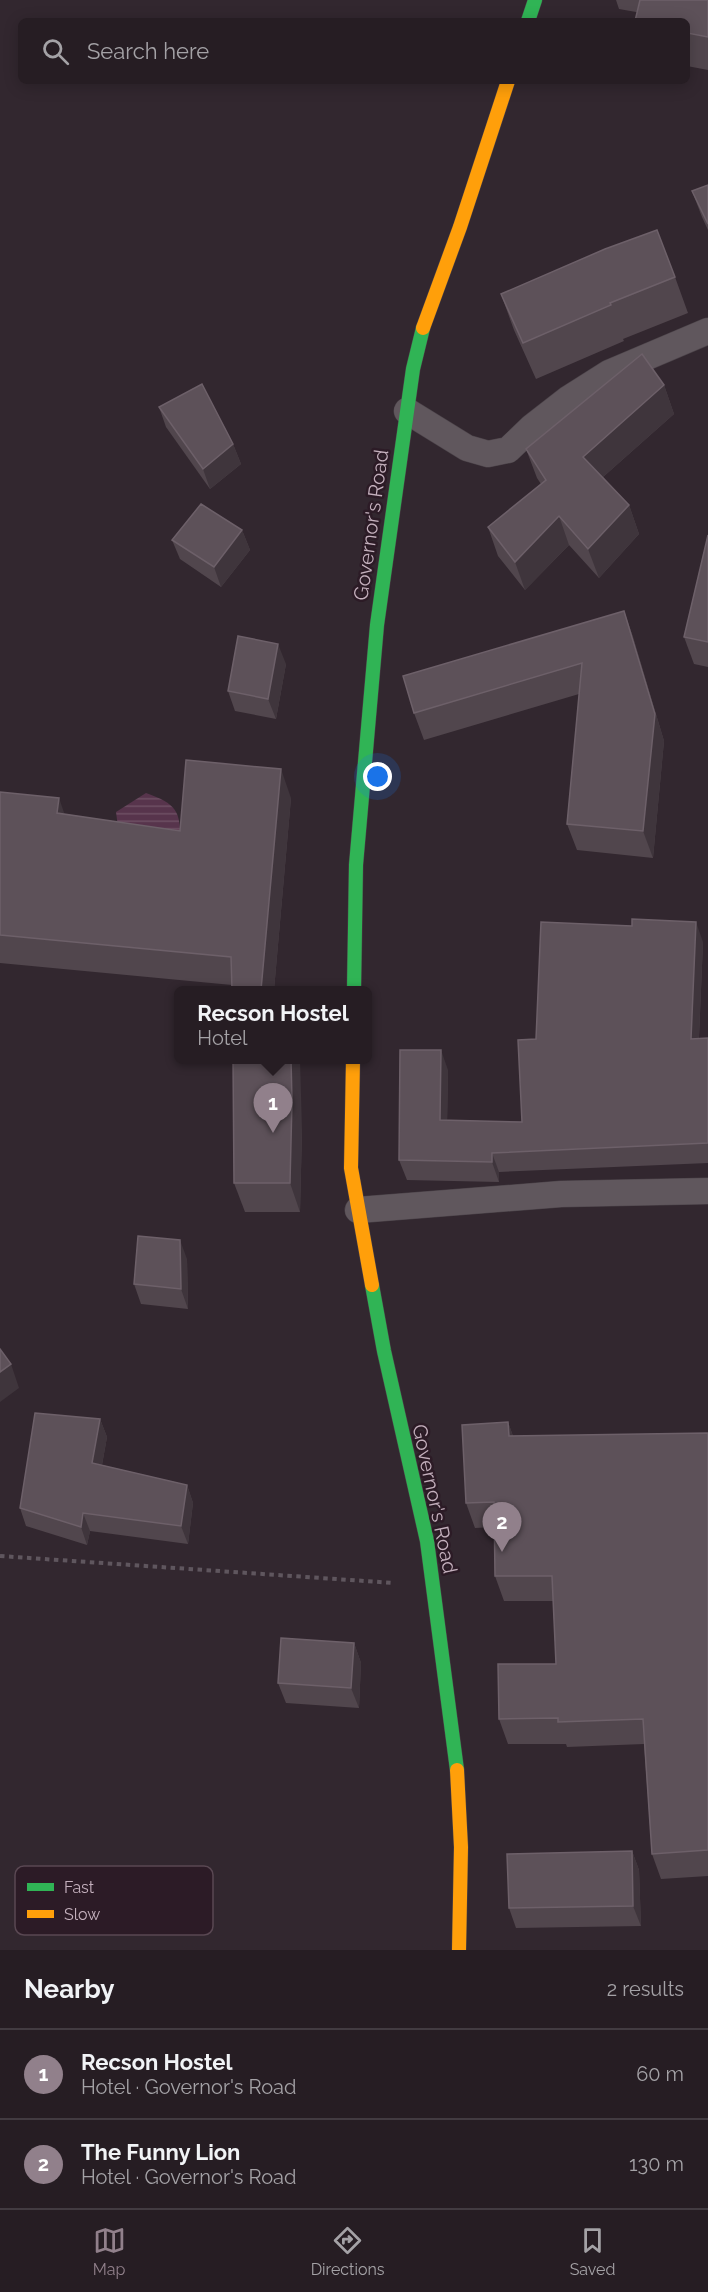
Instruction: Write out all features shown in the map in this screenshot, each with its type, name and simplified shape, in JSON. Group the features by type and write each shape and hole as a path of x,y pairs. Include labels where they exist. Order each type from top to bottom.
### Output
{"street":[{"path":"529,18 535,0"},
{"name":"Governor's Road","path":"354,986 356,865 377,625 413,369 426,318 460,227 507,84"},
{"name":"Governor's Road","path":"353,1064 351,1168 384,1352 427,1541 457,1763 461,1847 459,1950"}],"lane":[{"path":"407,411 467,448 488,454 508,450 532,427 568,399 609,373 708,331"},
{"path":"358,1210 561,1194 708,1191"}],"path":[{"path":"0,1556 433,1586"}],"shaded area":[{"path":"146,793 164,801 175,810 178,816 180,843 119,834 116,812"}],"building":[{"path":"640,0 708,0 708,37 690,34 690,18 636,18"},
{"path":"708,185 708,224 692,191"},
{"path":"657,230 675,277 610,303 611,305 523,343 501,294 605,249"},
{"path":"642,354 664,385 583,457 629,505 588,549 559,516 515,562 488,527 546,480 526,449"},
{"path":"202,384 233,444 203,469 159,407"},
{"path":"201,504 242,530 214,567 172,540"},
{"path":"708,535 708,642 684,637"},
{"path":"624,611 655,714 643,831 567,824 582,663 414,713 403,676"},
{"path":"238,636 278,644 268,699 228,691"},
{"path":"186,760 281,769 261,986 232,986 231,957 0,935 0,792 59,798 57,813 180,831"},
{"path":"632,919 696,922 691,1039 708,1038 708,1143 492,1153 492,1162 399,1160 400,1050 441,1050 440,1120 522,1122 518,1040 536,1039 541,922 632,926"},
{"path":"233,1064 291,1064 290,1183 234,1183"},
{"path":"138,1236 180,1240 181,1289 134,1284"},
{"path":"0,1349 11,1364 0,1372"},
{"path":"35,1413 100,1419 92,1463 187,1485 181,1526 83,1513 81,1527 20,1508"},
{"path":"508,1422 509,1436 708,1433 708,1850 652,1854 643,1719 558,1722 558,1718 499,1719 498,1664 556,1664 552,1576 495,1576 494,1502 466,1503 462,1425"},
{"path":"281,1638 354,1643 351,1688 278,1683"},
{"path":"632,1851 633,1906 509,1908 507,1854"}],"traffic: fast":[{"path":"529,18 535,0"},
{"path":"354,986 356,865 377,625 413,369 423,328"},
{"path":"372,1285 384,1351 427,1541 457,1770"}],"traffic: slow":[{"path":"423,328 460,227 507,84"},
{"path":"353,1064 351,1168 372,1285"},
{"path":"457,1770 461,1847 459,1950"}],"place":[{"name":"Recson Hostel","path":"273,1133"},
{"name":"The Funny Lion","path":"502,1552"}]}
